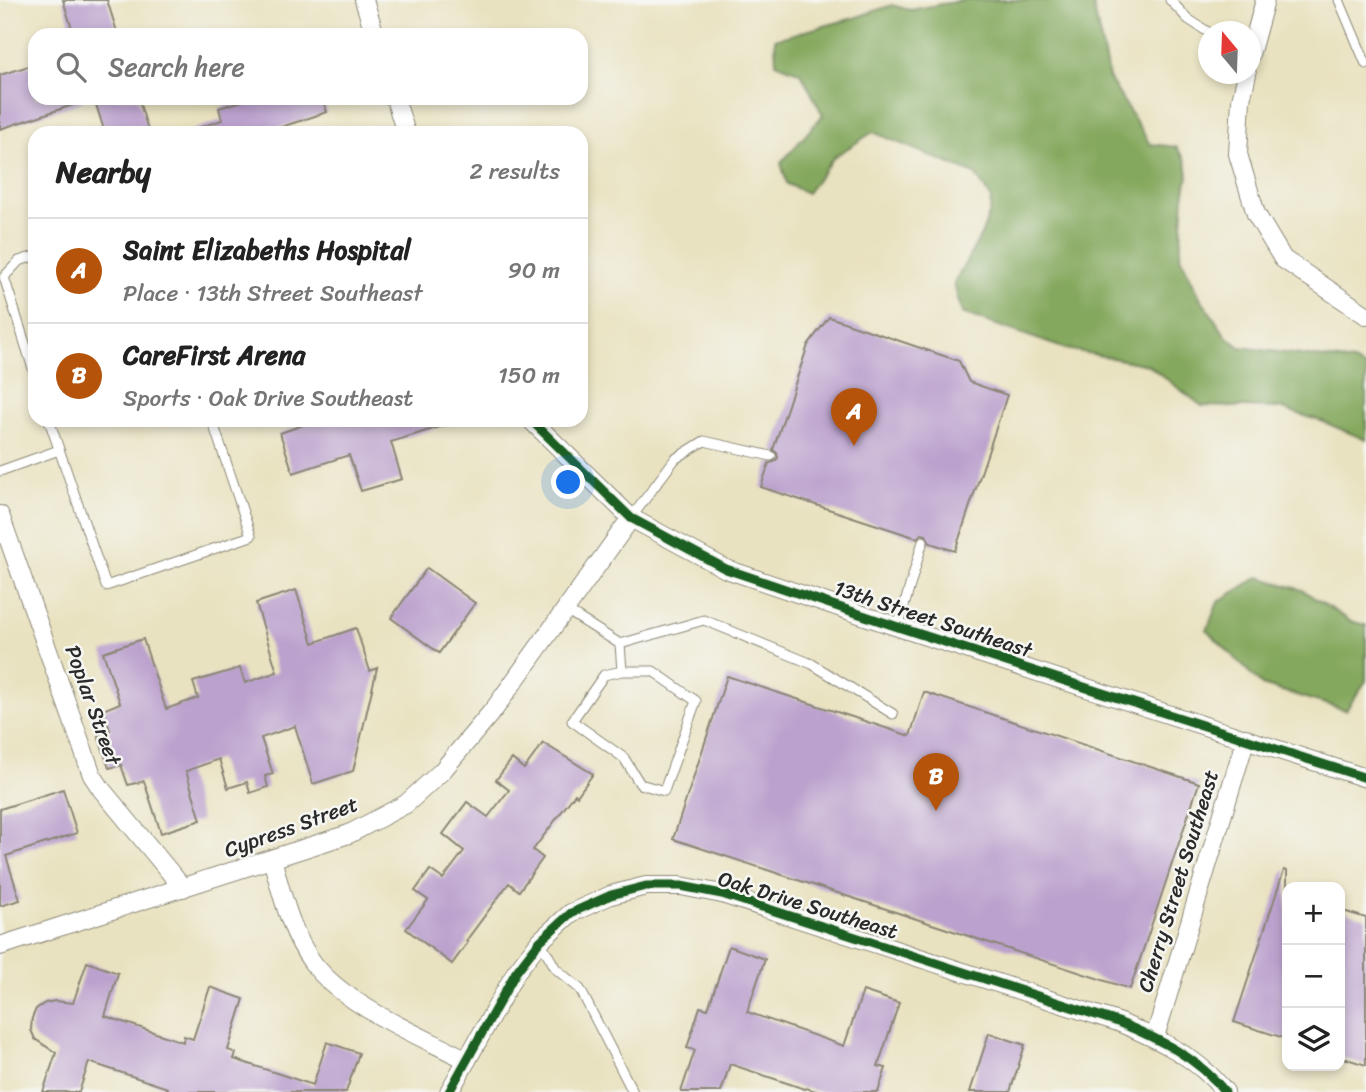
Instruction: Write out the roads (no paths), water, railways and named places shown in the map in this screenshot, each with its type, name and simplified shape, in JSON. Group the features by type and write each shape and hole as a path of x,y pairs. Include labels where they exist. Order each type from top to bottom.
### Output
{"street":[{"path":"364,0 373,28"},
{"path":"1260,21 1265,0"},
{"path":"1245,84 1241,100 1238,154 1256,214 1283,258 1366,315"},
{"path":"397,105 405,126"},
{"name":"13th Street Southeast","path":"538,427 631,518 726,569 1366,778"},
{"name":"Poplar Street","path":"0,515 92,775 183,888"},
{"name":"Cypress Street","path":"0,946 349,834 406,804 442,771 495,708 631,518"},
{"name":"Cherry Street Southeast","path":"1154,1037 1246,738"},
{"path":"272,859 299,940 313,963 337,989 467,1060"},
{"name":"Oak Drive Southeast","path":"449,1092 516,972 540,941 571,913 611,895 646,886 681,886 722,894 1118,1022 1154,1037 1183,1055 1219,1083 1225,1092"}],"lane":[{"path":"1170,0 1198,25"},
{"path":"1339,0 1366,64"},
{"path":"28,258 19,261 4,277 28,353"},
{"path":"51,427 106,586 251,536 214,427"},
{"path":"631,518 675,459 704,441 771,456"},
{"path":"0,471 59,450"},
{"path":"898,627 923,541"},
{"path":"566,610 620,644 704,620 812,664 893,714"},
{"path":"620,644 622,671"},
{"path":"622,671 653,671 696,701 664,791 640,784 624,758 572,721 604,675 622,671"},
{"path":"540,941 556,969 580,989 634,1092"}],"place":[{"name":"Saint Elizabeths Hospital","path":"854,446"},
{"name":"CareFirst Arena","path":"936,811"}]}
